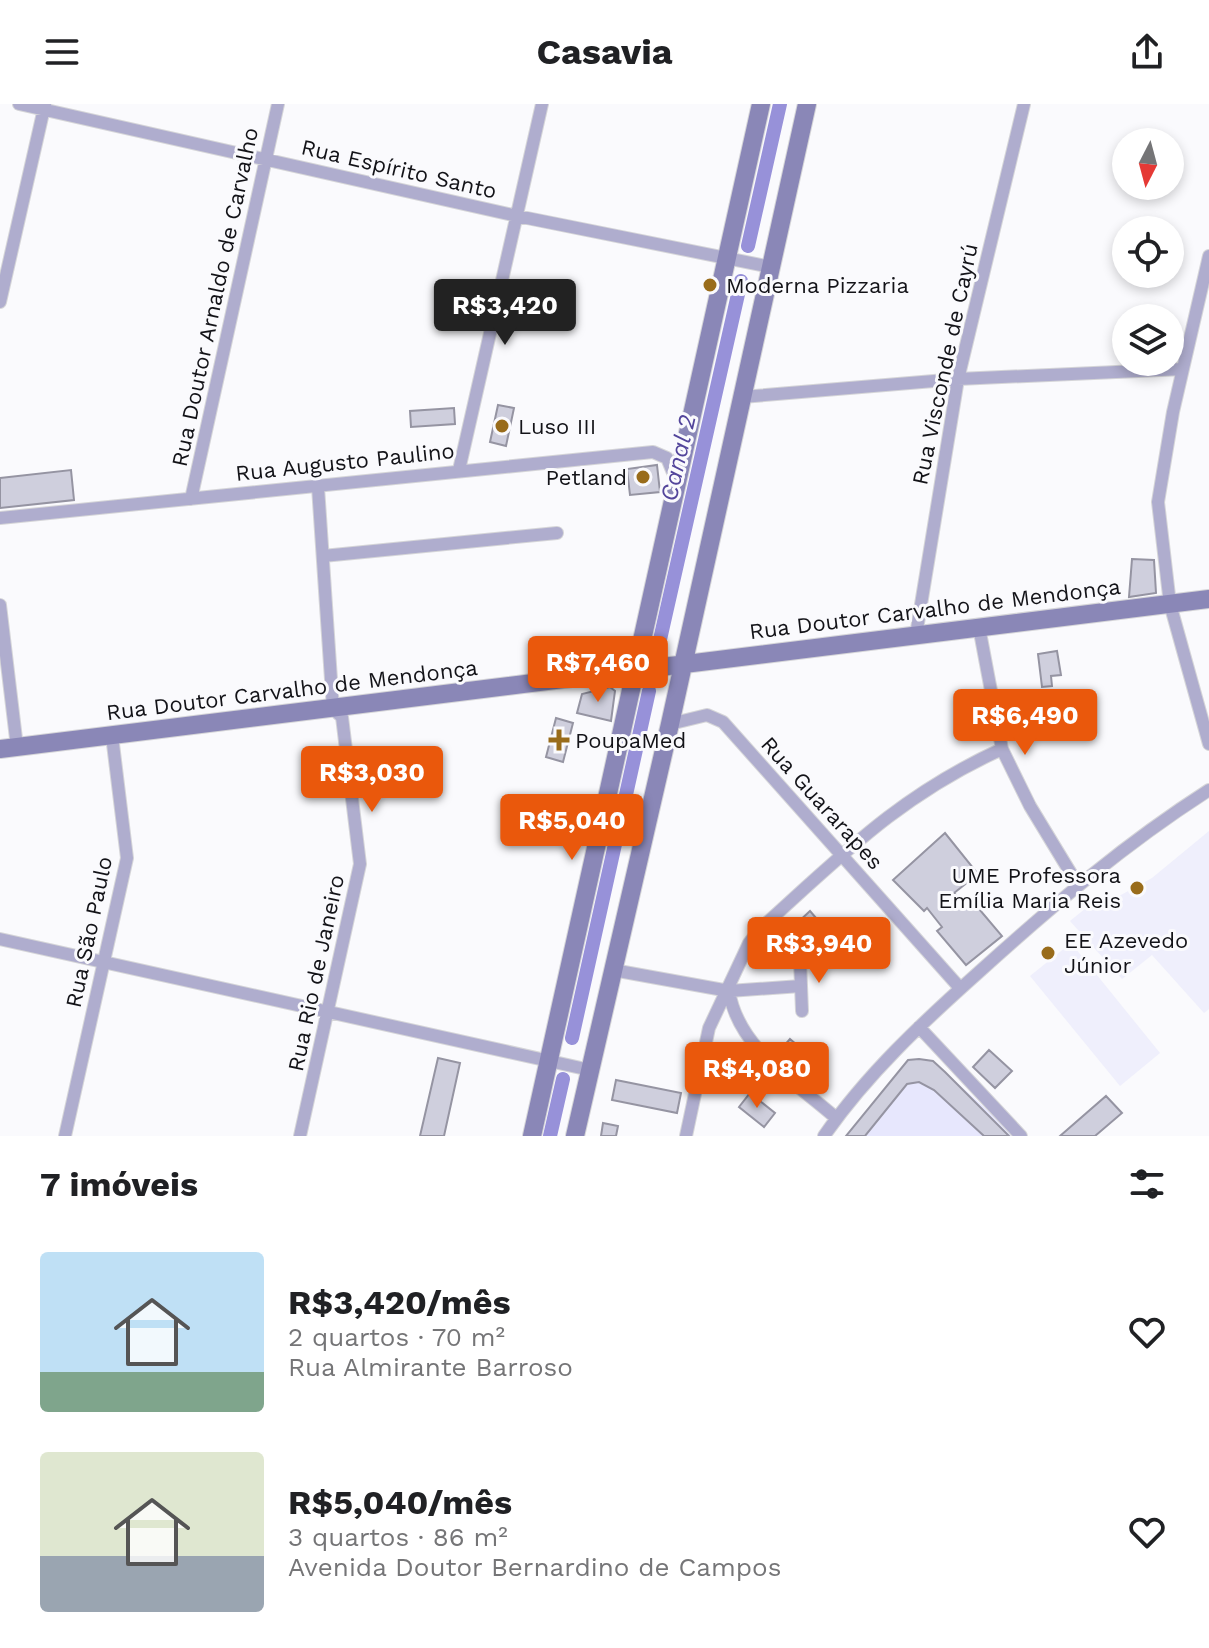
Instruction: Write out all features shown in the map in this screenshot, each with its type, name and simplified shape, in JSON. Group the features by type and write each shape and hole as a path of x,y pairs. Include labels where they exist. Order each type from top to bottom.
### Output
{"main road":[{"path":"532,1136 761,104"},
{"path":"575,1136 807,104"},
{"name":"Rua Doutor Carvalho de Mendonça","path":"8,748 637,673 1209,599"}],"street":[{"name":"Rua Espírito Santo","path":"19,104 44,107 517,216 728,261 771,267"},
{"name":"Rua Doutor Arnaldo de Carvalho","path":"191,499 278,104"},
{"path":"459,470 542,104"},
{"name":"Rua Visconde de Cayrú","path":"916,635 958,379 1024,104"},
{"path":"0,302 44,107"},
{"path":"1184,365 1209,256"},
{"path":"742,397 958,379 1112,372"},
{"path":"1182,376 1158,502 1170,604 1209,744"},
{"name":"Rua Augusto Paulino","path":"0,518 653,452 671,463 676,481"},
{"name":"Rua Rio de Janeiro","path":"300,1136 360,864 342,717 333,709 318,487"},
{"path":"323,556 557,533"},
{"path":"0,605 8,748"},
{"path":"979,627 1002,749 1030,806 1078,885"},
{"name":"Rua Guararapes","path":"670,724 707,715 723,722 960,988"},
{"name":"Rua São Paulo","path":"65,1136 127,858 112,736"},
{"path":"686,1136 709,1028 749,943 760,929 891,811 972,762 1002,749"},
{"path":"824,1136 836,1118 919,1027 960,988 1078,885 1160,821 1209,790"},
{"path":"0,939 590,1070"},
{"path":"800,960 802,1011"},
{"path":"613,970 729,991 801,986"},
{"path":"729,991 734,1015 744,1033 836,1118"},
{"path":"919,1027 1021,1136"}],"shaded area":[{"path":"1209,831 1209,1009 1204,1013 1152,955 1122,979 1070,921 1102,895 1108,902 1152,878"},
{"path":"1071,943 1160,1053 1120,1086 1030,976"},
{"path":"908,1060 933,1061 1016,1136 846,1136"}],"building":[{"name":"Luso III","path":"498,405 514,408 506,446 490,442"},
{"path":"454,408 455,424 411,427 410,411"},
{"name":"Petland","path":"657,465 660,492 630,495 627,469"},
{"path":"71,470 74,500 0,508 0,478"},
{"path":"1132,559 1154,560 1156,593 1129,597"},
{"path":"1057,651 1061,675 1051,676 1052,686 1042,687 1038,654"},
{"path":"610,687 615,691 611,721 577,713 582,694"},
{"name":"PoupaMed","path":"556,718 573,723 563,762 546,757"},
{"path":"945,833 978,874 954,893 968,908 974,903 1002,936 966,965 937,931 942,927 927,908 924,911 893,880"},
{"path":"810,911 822,925 791,953 779,940"},
{"path":"790,1039 823,1067 810,1082 777,1054"},
{"path":"989,1050 1012,1071 995,1088 973,1067"},
{"path":"438,1058 460,1063 444,1136 420,1136"},
{"path":"908,1060 933,1061 1009,1136 984,1136 934,1090 919,1082 907,1084 865,1136 846,1136"},
{"path":"616,1080 681,1093 677,1113 612,1100"},
{"path":"750,1093 775,1113 764,1127 739,1107"},
{"path":"1106,1096 1122,1113 1095,1136 1060,1136"},
{"path":"603,1123 618,1126 616,1136 601,1136"}],"waterway":[{"name":"Canal 2","path":"748,246 780,104"},
{"name":"Canal 2","path":"659,644 741,281"},
{"name":"Canal 2","path":"572,1038 649,691"},
{"name":"Canal 2","path":"550,1136 563,1079"}],"place":[{"name":"Moderna Pizzaria","path":"710,285"},
{"name":"Luso III","path":"502,426"},
{"name":"Petland","path":"643,477"},
{"name":"PoupaMed","path":"559,740"},
{"name":"UME Professora Emília Maria Reis","path":"1137,888"},
{"name":"EE Azevedo Júnior","path":"1048,953"}]}
